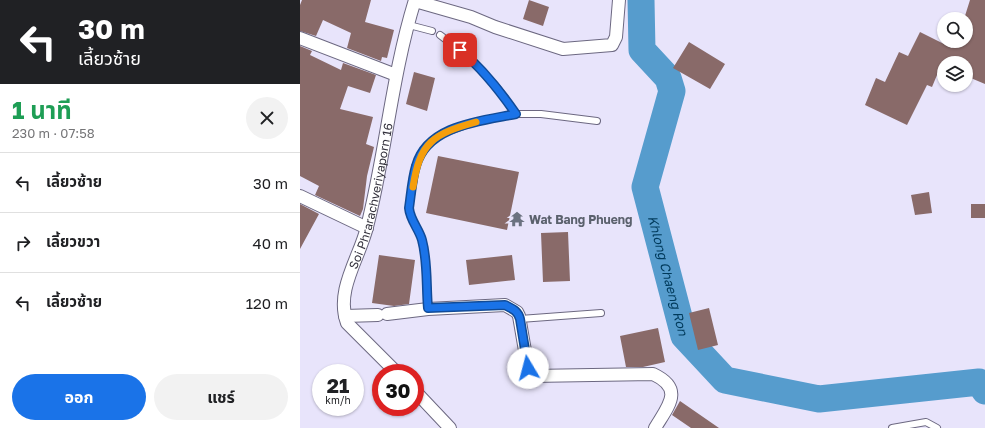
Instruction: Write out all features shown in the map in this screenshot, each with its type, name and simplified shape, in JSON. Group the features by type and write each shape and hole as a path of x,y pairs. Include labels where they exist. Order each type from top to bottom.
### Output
{"street":[{"path":"415,1 471,17 495,27 563,49 590,48 612,45 616,37 619,0"},
{"name":"Soi Phrarachveriyaporn 16","path":"345,316 348,282 352,266 367,228 396,75 415,1"},
{"path":"300,38 396,75"},
{"path":"300,196 367,228"},
{"path":"388,364 347,323 345,316 383,314 428,308 505,305 517,312 520,319 529,374 532,376 653,374 664,379 671,388 672,396 670,403 655,428"},
{"path":"424,401 450,428"}],"lane":[{"path":"409,25 432,31"},
{"path":"440,35 470,58 499,90 516,114"},
{"path":"428,308 422,239 410,215 409,208 416,165 426,146 441,134 475,122 516,114 541,114 597,121"},
{"path":"520,319 601,313"},
{"path":"892,428 926,422 938,428"}],"building":[{"path":"302,0 371,0 365,22 394,30 387,58 382,57 381,61 347,48 351,33 323,20 316,36 300,31 300,5"},
{"path":"529,0 549,7 543,26 523,19"},
{"path":"970,0 985,0 985,84 973,79 973,56 937,56 937,75 932,87 927,85 907,125 865,105 876,78 885,82 899,52 908,56 920,32 937,40 937,48 973,48 973,12 966,12"},
{"path":"689,42 725,64 710,89 673,68"},
{"path":"300,46 312,51 310,55 341,70 343,63 376,75 370,93 348,86 340,109 373,117 366,144 374,147 367,176 363,209 360,216 315,195 319,186 300,176"},
{"path":"414,72 435,78 427,111 406,104"},
{"path":"438,156 519,172 507,230 426,213"},
{"path":"929,192 932,213 915,215 911,195"},
{"path":"300,204 319,214 300,249"},
{"path":"971,204 985,204 985,218 971,218"},
{"path":"568,232 570,281 543,282 541,233"},
{"path":"379,255 415,260 409,304 394,306 372,303"},
{"path":"512,255 515,280 469,285 466,260"},
{"path":"709,308 718,345 698,350 689,313"},
{"path":"658,328 665,362 643,367 626,367 620,336"},
{"path":"680,401 719,428 691,428 672,415"}],"waterway":[{"name":"Khlong Chaeng Ron","path":"641,0 642,50 668,78 672,91 645,187 684,336 725,380 819,399 979,382 985,391"}],"slow traffic":[{"path":"413,187 416,165 426,146 441,134 476,122"}],"place":[{"name":"Wat Bang Phueng","path":"517,219"}],"route":[{"path":"460,50 470,58 499,90 516,114 475,122 441,134 426,146 416,165 409,208 410,215 422,239 428,308 435,309 505,305 513,309 517,312 520,319 528,368"}]}
